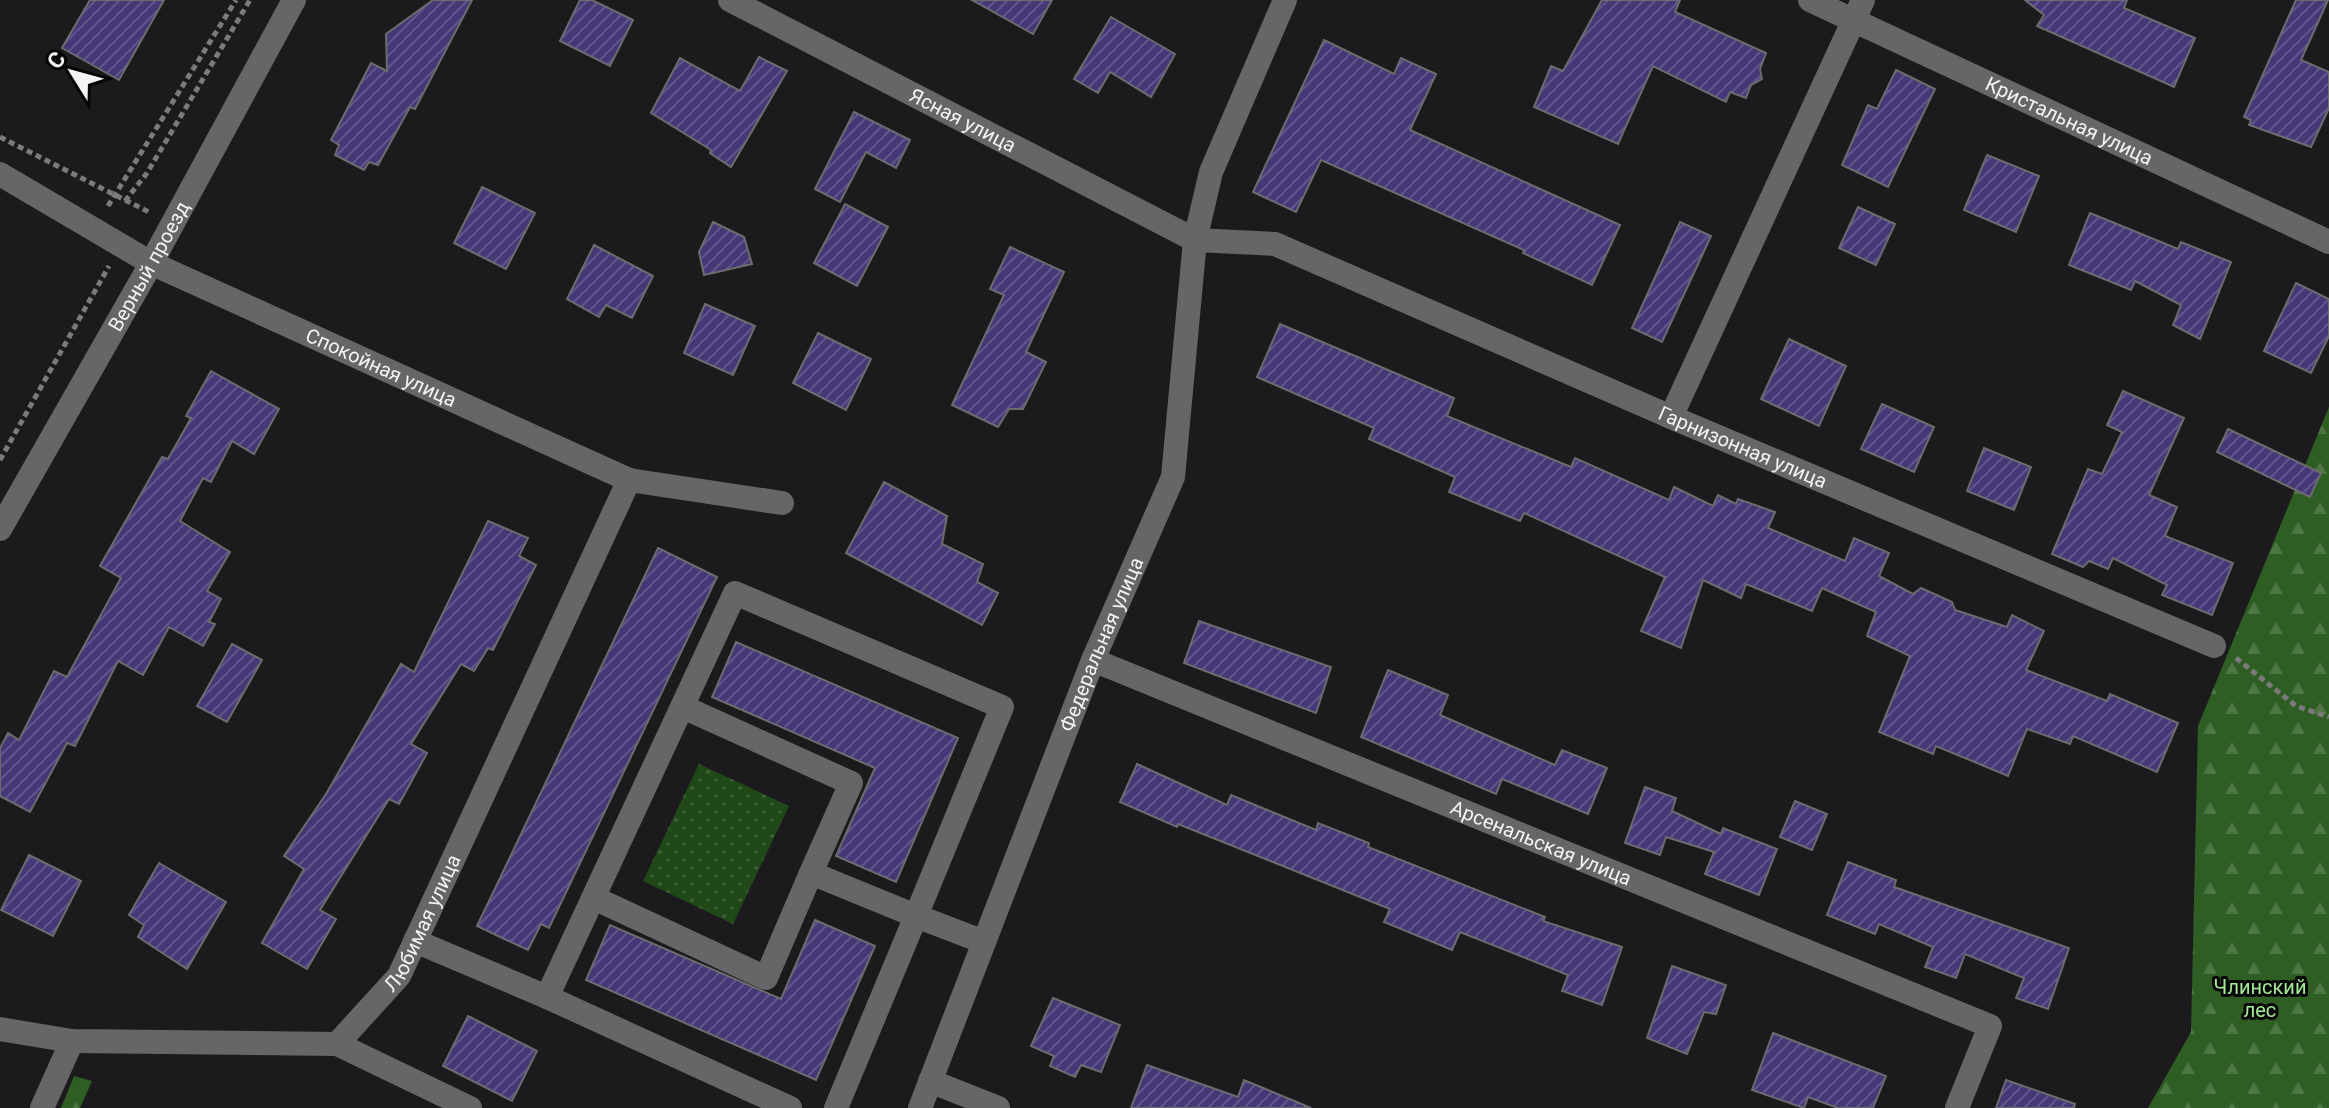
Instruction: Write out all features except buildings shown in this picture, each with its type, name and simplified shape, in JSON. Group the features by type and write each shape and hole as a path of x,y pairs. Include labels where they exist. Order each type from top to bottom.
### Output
{"street":[{"name":"Верный проезд","path":"0,529 151,263 294,0"},
{"name":"Ясная улица","path":"730,0 1195,240"},
{"path":"1195,240 1211,172 1285,0"},
{"name":"Кристальная улица","path":"1810,0 1858,11 2329,242"},
{"path":"1671,417 1858,11"},
{"name":"Спокойная улица","path":"0,174 151,263 629,480 782,503"},
{"name":"Гарнизонная улица","path":"1195,240 1275,244 1671,417 2214,646"},
{"name":"Федеральная улица","path":"920,1108 1093,660 1173,477 1195,240"},
{"name":"Любимая улица","path":"337,1044 399,976 629,480"},
{"path":"547,997 735,593 1002,707 836,1108"},
{"name":"Арсенальская улица","path":"1093,660 1990,1026 1957,1108"},
{"path":"594,898 766,978 851,783 683,707"},
{"path":"811,873 984,942"},
{"path":"415,941 547,997 790,1108"},
{"path":"0,1029 72,1041 337,1044 470,1108"},
{"path":"42,1108 72,1041"},
{"path":"930,1081 998,1108"}],"path":[{"path":"95,230 236,0"},
{"path":"125,201 147,173 250,0"},
{"path":"0,137 173,223"},
{"path":"0,460 110,265"},
{"path":"2214,646 2241,661 2296,706 2329,717"}],"green space":[{"name":"Члинский лес","path":"2329,407 2329,1108 2148,1108 2191,1032 2198,726"},
{"path":"699,764 789,806 733,924 643,881"},
{"path":"74,1076 92,1081 80,1108 61,1108"}]}
